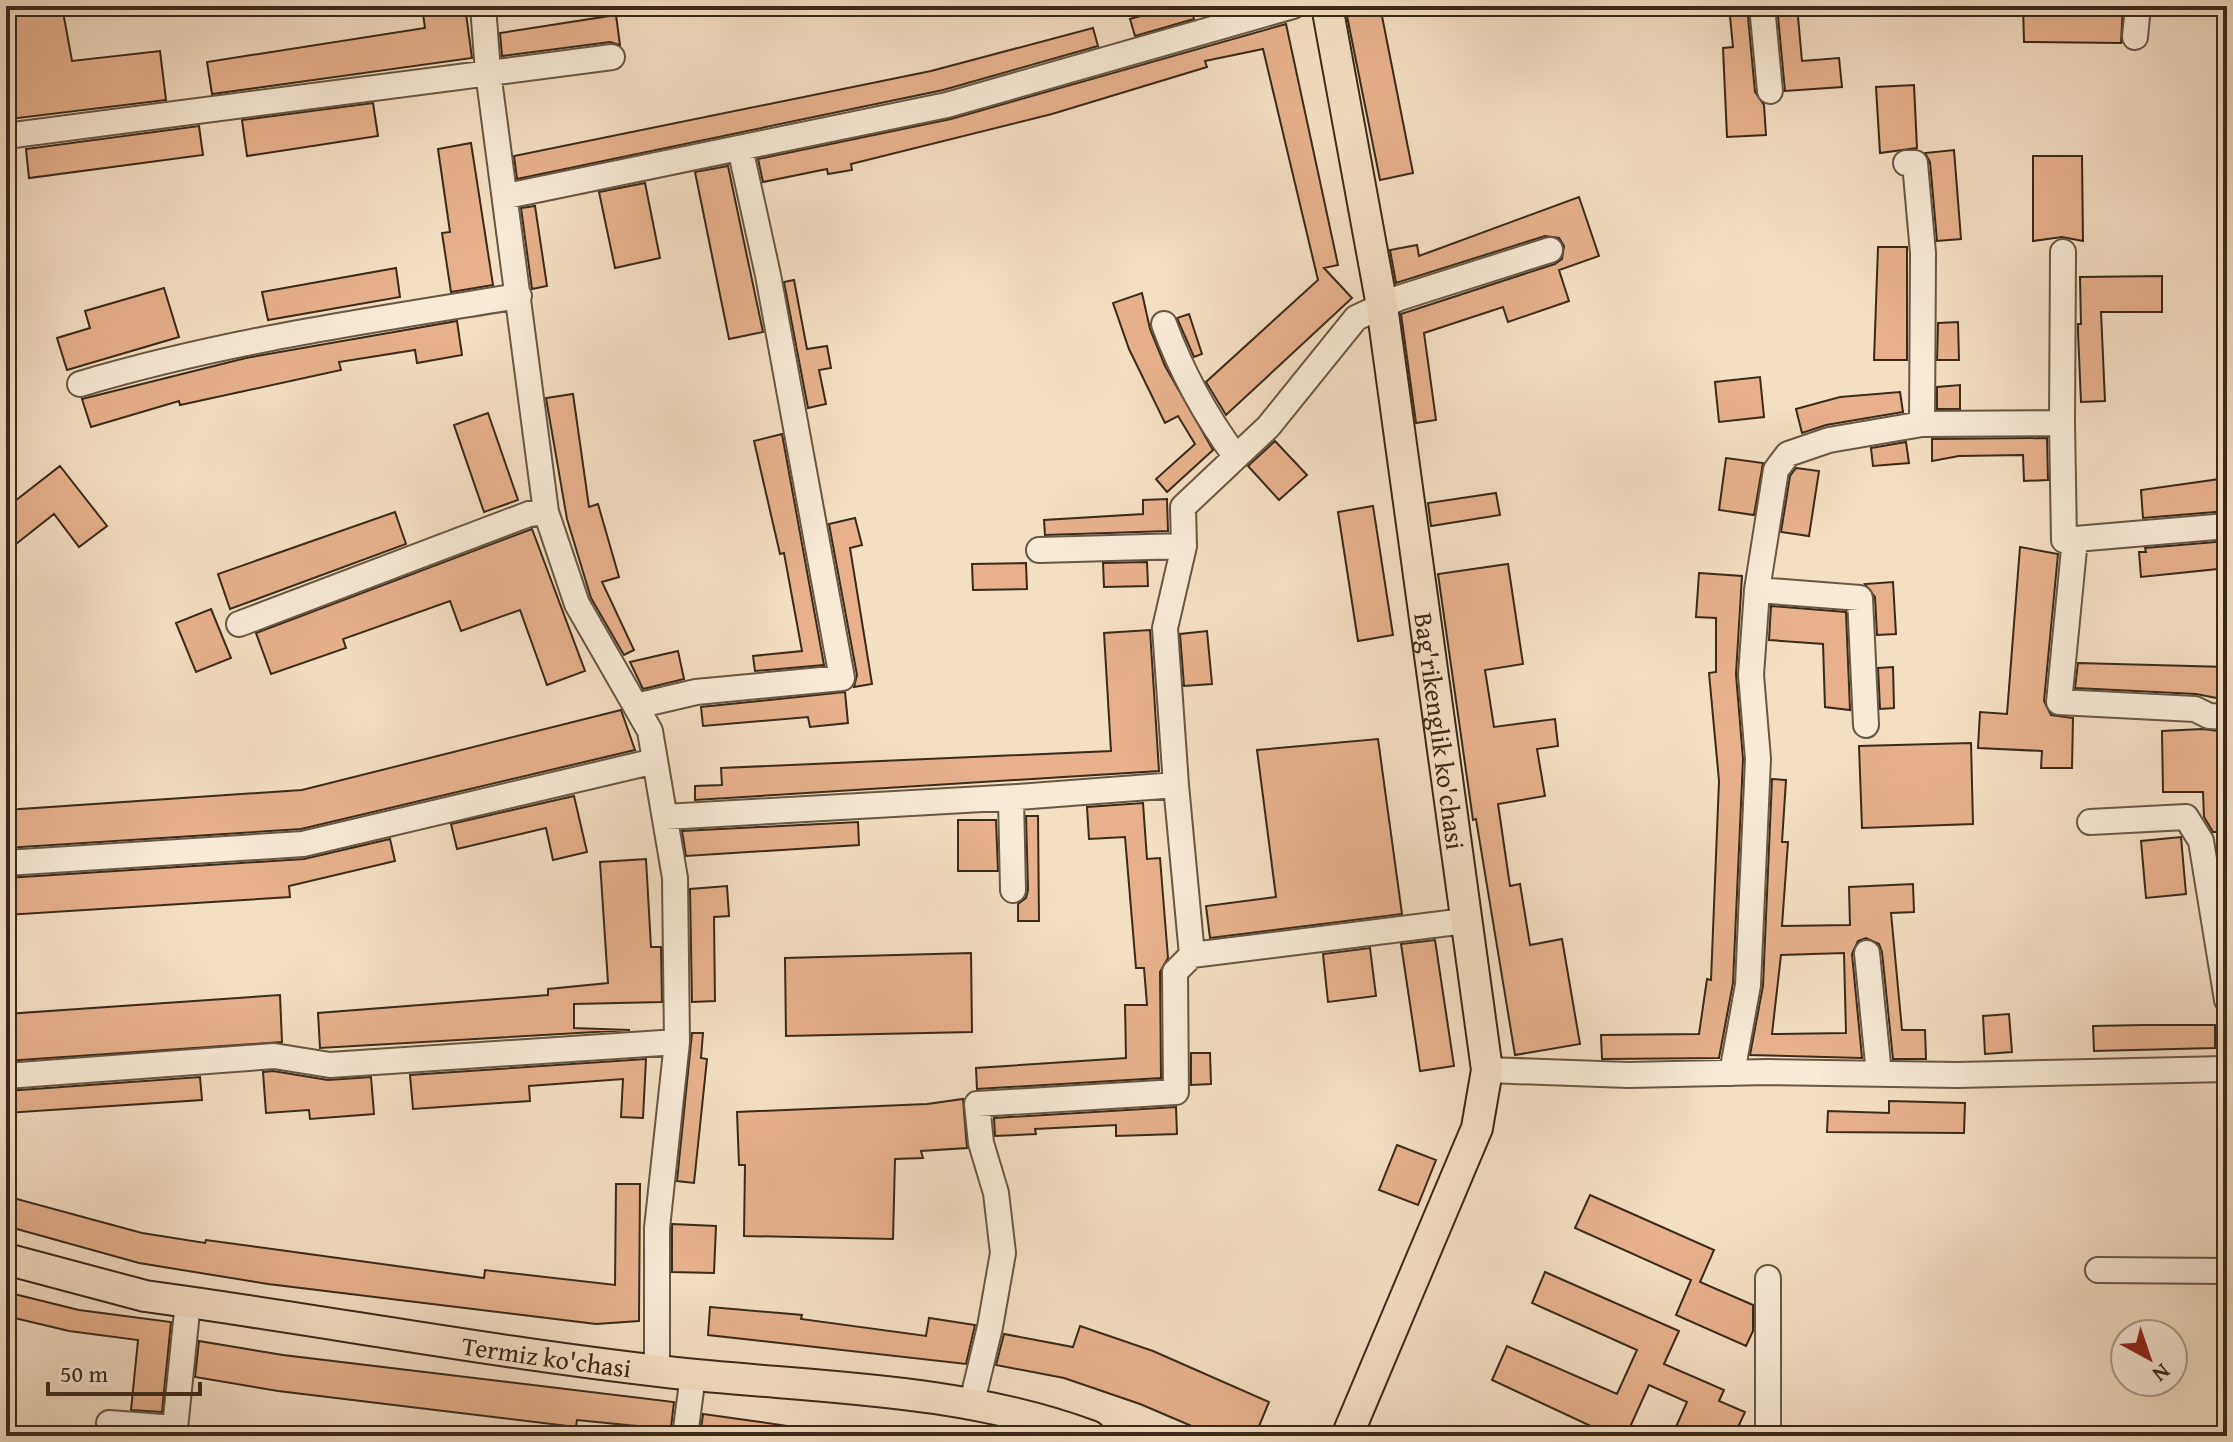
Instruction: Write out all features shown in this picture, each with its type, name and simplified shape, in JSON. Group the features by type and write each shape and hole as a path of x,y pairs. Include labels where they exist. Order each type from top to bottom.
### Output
{"main road":[{"name":"Bag'rikenglik ko'chasi","path":"1327,6 1382,306 1487,1070 1477,1128 1347,1436"},
{"name":"Termiz ko'chasi","path":"6,1259 145,1296 657,1371 972,1402 1038,1417 1090,1436"}],"street":[{"path":"483,6 488,72 507,196 546,512 577,604 650,731 675,878 677,1042 657,1228 657,1371"},
{"path":"507,196 947,105 1293,6"},
{"path":"1762,6 1770,91"},
{"path":"2135,37 2138,6"},
{"path":"6,136 612,57"},
{"path":"636,706 696,692 842,678 768,275 740,148"},
{"path":"1906,163 1915,163 1923,253 1922,424"},
{"path":"1192,955 1165,628 1184,546 1183,507 1268,427 1356,318 1382,306 1550,250"},
{"path":"2063,252 2064,540 2227,526"},
{"path":"80,384 178,356 519,296"},
{"path":"1164,324 1194,393 1236,457"},
{"path":"1732,1073 1748,985 1758,759 1751,675 1757,590 1776,470 1788,454 1829,440 1922,424 2062,423"},
{"path":"239,624 529,514 546,512"},
{"path":"2075,539 2059,702 2195,709 2209,716 2227,717"},
{"path":"1039,550 1184,546"},
{"path":"1757,590 1860,598 1866,725"},
{"path":"6,863 303,844 655,761"},
{"path":"665,817 1011,798 1176,785"},
{"path":"1011,798 1013,890"},
{"path":"2090,822 2186,817 2195,828 2201,841 2227,1000"},
{"path":"972,1402 1003,1253 996,1193 981,1143 977,1104 1176,1092 1175,972 1192,955 1465,921"},
{"path":"1867,953 1879,1074"},
{"path":"6,1076 274,1056 330,1065 677,1042"},
{"path":"1487,1070 1628,1075 2227,1069"},
{"path":"2098,1270 2227,1271"},
{"path":"1768,1278 1768,1436"},
{"path":"109,1423 175,1428 188,1302"},
{"path":"685,1436 693,1375"}],"building":[{"path":"6,6 62,6 72,61 160,51 166,100 10,119 6,96"},
{"path":"422,6 465,6 472,58 212,94 207,62 425,28"},
{"path":"1174,6 1190,6 1194,19 1135,36 1130,19"},
{"path":"1345,6 1380,6 1413,173 1380,180"},
{"path":"1729,6 1747,6 1755,92 1764,105 1766,135 1727,137 1723,48 1733,47"},
{"path":"1777,6 1797,6 1802,61 1839,58 1842,87 1785,91"},
{"path":"2023,6 2123,6 2121,43 2024,42"},
{"path":"616,15 620,45 610,42 502,56 500,33"},
{"path":"1286,24 1338,265 1324,268 1352,298 1226,415 1206,382 1318,280 1263,49 1205,61 1207,67 1052,114 851,164 852,170 828,174 827,169 763,182 758,159 951,119"},
{"path":"1093,28 1098,46 943,90 517,179 514,156 931,71"},
{"path":"1914,85 1917,148 1880,153 1876,87"},
{"path":"373,103 378,136 247,156 242,120"},
{"path":"199,126 203,155 29,178 26,149"},
{"path":"471,143 493,285 451,292 442,233 450,232 438,149"},
{"path":"1954,150 1961,239 1937,241 1930,162 1925,153"},
{"path":"2033,156 2082,156 2083,241 2062,237 2033,241"},
{"path":"728,166 763,332 729,339 695,172"},
{"path":"645,183 660,258 615,268 599,192"},
{"path":"1579,197 1599,256 1559,270 1569,301 1508,322 1503,307 1424,333 1436,420 1416,423 1401,314 1555,264 1562,259 1564,246 1559,238 1545,236 1396,283 1390,250 1417,245 1419,256"},
{"path":"535,206 547,286 532,289 521,208"},
{"path":"1878,247 1907,247 1907,360 1874,360"},
{"path":"396,268 400,297 268,320 262,292"},
{"path":"2162,276 2162,312 2101,312 2105,401 2081,402 2078,332 2078,324 2081,324 2080,277"},
{"path":"794,280 807,349 827,346 831,368 819,370 826,404 808,408 784,282"},
{"path":"164,288 179,337 67,370 57,338 90,328 85,311"},
{"path":"1142,293 1150,329 1165,366 1213,450 1167,492 1156,479 1195,444 1178,416 1165,423 1129,349 1113,303"},
{"path":"1189,314 1202,354 1194,357 1177,318"},
{"path":"457,321 462,355 417,363 415,350 339,362 341,370 180,405 179,401 91,427 82,399 246,358"},
{"path":"1958,322 1959,360 1937,360 1938,323"},
{"path":"1760,377 1764,417 1719,422 1715,382"},
{"path":"1960,385 1960,409 1937,409 1937,387"},
{"path":"1900,392 1903,412 1826,425 1802,433 1796,409 1840,397"},
{"path":"573,394 589,507 598,504 619,577 602,582 634,650 624,655 591,598 567,519 546,398"},
{"path":"488,413 518,500 484,512 454,425"},
{"path":"782,434 824,665 755,671 753,656 802,651 784,553 780,554 754,441"},
{"path":"2047,438 2048,480 2024,481 2023,455 1959,456 1932,461 1932,439"},
{"path":"1275,441 1307,475 1279,500 1248,466"},
{"path":"1906,442 1909,463 1873,466 1871,448"},
{"path":"1726,458 1763,463 1754,515 1719,510"},
{"path":"60,466 107,526 79,547 54,514 6,552 6,508"},
{"path":"1796,468 1819,471 1809,536 1781,532 1790,476"},
{"path":"2227,478 2227,511 2143,518 2141,490"},
{"path":"1496,493 1500,515 1431,526 1428,503"},
{"path":"1167,499 1168,531 1045,535 1044,520 1143,514 1143,500"},
{"path":"1373,506 1393,635 1358,641 1338,512"},
{"path":"395,512 406,544 230,609 218,574"},
{"path":"855,518 862,545 850,548 872,684 854,687 857,675 829,524"},
{"path":"532,529 585,671 547,685 520,610 461,631 450,601 343,639 346,648 271,674 256,633"},
{"path":"2227,541 2227,568 2141,577 2139,552 2146,552 2145,548"},
{"path":"2020,547 2058,554 2044,701 2051,715 2073,718 2072,768 2041,768 2042,751 1978,748 1980,712 2007,714"},
{"path":"1147,562 1148,586 1104,587 1103,563"},
{"path":"1026,563 1027,589 973,590 972,564"},
{"path":"1508,564 1523,664 1485,670 1494,727 1555,719 1558,746 1537,749 1545,796 1498,804 1510,886 1520,884 1530,945 1562,939 1580,1044 1515,1055 1476,819 1473,820 1438,574"},
{"path":"1699,573 1742,576 1736,674 1743,759 1733,983 1719,1058 1602,1059 1601,1035 1699,1034 1707,979 1711,980 1719,781 1709,673 1716,672 1716,618 1696,617"},
{"path":"1893,582 1896,634 1877,635 1875,597 1865,584"},
{"path":"1771,606 1846,612 1850,710 1825,707 1823,644 1769,640"},
{"path":"211,609 231,658 196,672 176,623"},
{"path":"1150,630 1159,771 695,800 695,786 722,785 721,768 1111,751 1104,633"},
{"path":"1207,631 1212,684 1184,686 1180,634"},
{"path":"678,651 684,679 643,689 630,662"},
{"path":"2078,663 2227,667 2227,700 2196,694 2075,688"},
{"path":"1893,667 1894,708 1880,709 1878,668"},
{"path":"845,692 848,723 810,727 808,717 703,726 701,707"},
{"path":"621,710 635,750 301,829 6,848 6,810 302,790"},
{"path":"2202,729 2227,732 2227,832 2213,832 2204,817 2203,792 2163,792 2162,731"},
{"path":"1378,739 1402,914 1210,938 1206,906 1276,897 1257,750"},
{"path":"1971,743 1973,824 1862,828 1859,746"},
{"path":"1772,779 1786,780 1782,842 1788,842 1782,926 1850,925 1849,887 1913,884 1914,912 1891,913 1902,1030 1925,1030 1926,1059 1893,1059 1882,952 1879,944 1866,938 1858,941 1852,954 1862,1058 1750,1055 1763,986","holes":["1844,953 1846,1033 1772,1034 1781,955"]},
{"path":"574,796 587,852 553,860 546,828 457,849 451,824"},
{"path":"1143,803 1147,859 1160,858 1168,958 1160,972 1161,1078 977,1089 976,1068 1126,1058 1125,1005 1147,1005 1144,968 1136,968 1125,837 1089,839 1087,807"},
{"path":"1026,816 1038,816 1039,921 1018,921 1018,904 1026,898 1028,890"},
{"path":"958,820 996,820 998,871 958,871"},
{"path":"858,822 859,845 686,856 682,831"},
{"path":"2181,837 2186,894 2146,898 2141,841"},
{"path":"390,839 395,861 289,886 290,897 6,915 6,878 304,859"},
{"path":"646,859 651,947 661,947 662,1002 574,1004 574,1028 630,1030 320,1048 318,1013 548,995 548,989 608,983 600,862"},
{"path":"727,886 729,916 714,917 715,1001 692,1002 690,889"},
{"path":"1435,940 1454,1066 1420,1071 1401,944"},
{"path":"1370,948 1376,996 1328,1002 1323,954"},
{"path":"971,953 972,1032 786,1036 785,958"},
{"path":"280,995 282,1042 6,1061 6,1014"},
{"path":"2009,1014 2012,1052 1985,1054 1983,1016"},
{"path":"2215,1025 2215,1048 2094,1051 2093,1026"},
{"path":"692,1033 703,1033 701,1058 707,1059 694,1183 677,1181"},
{"path":"1191,1053 1210,1053 1211,1084 1191,1085"},
{"path":"646,1059 643,1118 621,1117 623,1079 529,1086 530,1101 413,1109 410,1075"},
{"path":"263,1072 328,1080 371,1077 374,1114 310,1119 309,1110 266,1113"},
{"path":"200,1077 202,1100 6,1113 6,1091"},
{"path":"963,1099 967,1148 921,1151 923,1158 895,1159 893,1239 744,1236 745,1165 739,1165 737,1112 927,1104"},
{"path":"1889,1101 1965,1103 1964,1133 1827,1132 1828,1111 1889,1113"},
{"path":"1176,1107 1177,1134 1116,1136 1116,1125 1035,1129 1036,1134 995,1136 994,1118"},
{"path":"1397,1145 1436,1160 1418,1205 1379,1190"},
{"path":"616,1184 640,1184 639,1321 596,1324 268,1284 139,1263 6,1226 6,1196 142,1233 205,1243 206,1240 484,1278 485,1270 615,1285"},
{"path":"1590,1195 1714,1250 1700,1282 1753,1305 1753,1331 1746,1346 1676,1315 1691,1280 1575,1228"},
{"path":"672,1224 716,1226 714,1273 672,1272"},
{"path":"1545,1272 1679,1331 1664,1364 1724,1390 1719,1401 1745,1412 1734,1436 1672,1436 1687,1402 1649,1385 1626,1436 1612,1436 1492,1380 1507,1346 1617,1394 1637,1350 1532,1303"},
{"path":"6,1292 79,1310 171,1322 162,1412 131,1410 138,1340 69,1331 6,1316"},
{"path":"710,1307 802,1315 801,1319 926,1336 929,1318 975,1325 966,1364 708,1335"},
{"path":"1080,1326 1153,1351 1269,1402 1255,1436 1215,1436 1140,1404 1064,1378 996,1365 1004,1334 1073,1347"},
{"path":"199,1341 283,1355 674,1402 670,1436 635,1436 636,1426 577,1420 576,1427 278,1391 195,1377"},
{"path":"703,1414 788,1426 787,1436 700,1436"}]}
